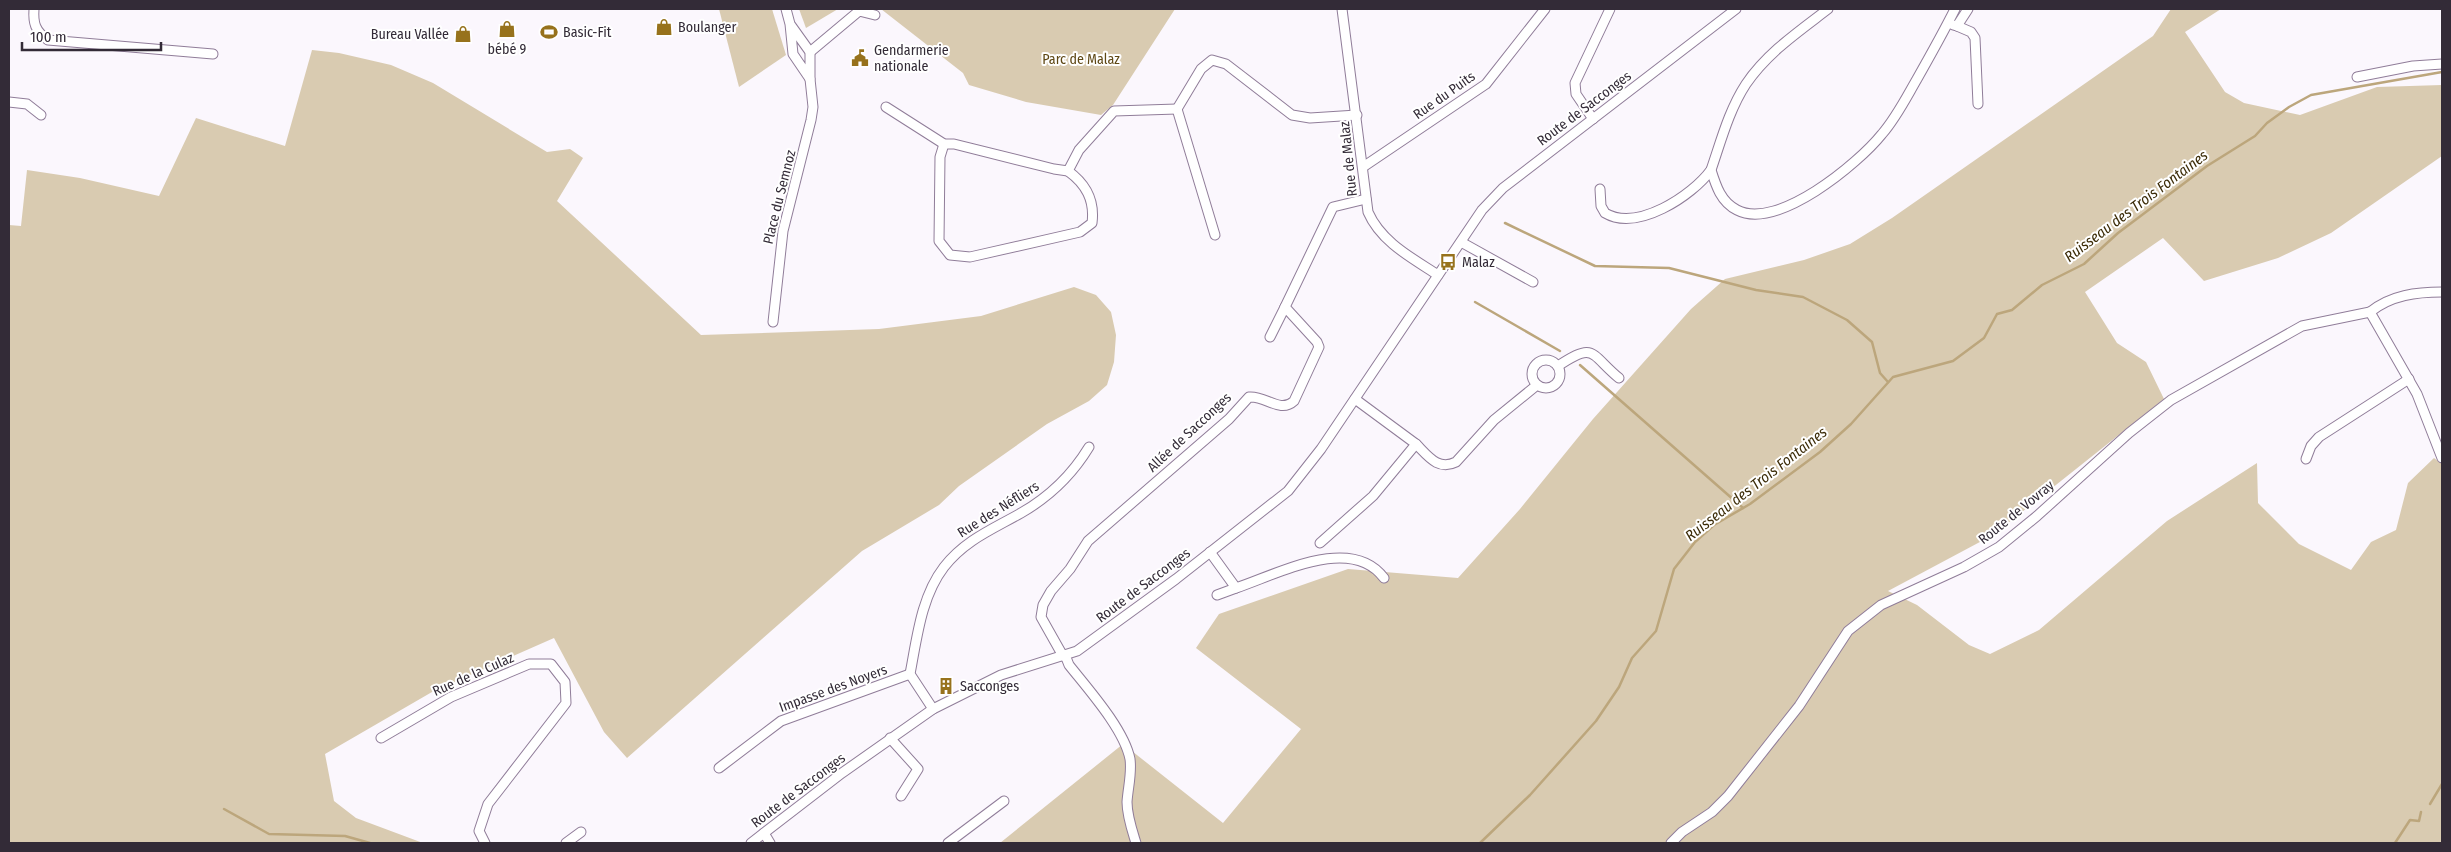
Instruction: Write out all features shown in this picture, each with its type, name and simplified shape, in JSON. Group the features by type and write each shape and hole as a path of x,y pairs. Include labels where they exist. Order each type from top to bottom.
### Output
{"street":[{"path":"34,9 33,22 36,30 48,40 212,54"},
{"path":"786,9 790,24 793,54 810,79"},
{"name":"Rue de Malaz","path":"1342,9 1364,166 1368,212 1378,229 1403,252 1438,275"},
{"name":"Rue du Puits","path":"1364,166 1486,84 1545,9"},
{"path":"1593,118 1576,94 1574,83 1610,9"},
{"name":"Route de Sacconges","path":"751,843 890,738 933,708 1001,674 1077,651 1288,491 1306,471 1482,210 1503,188 1736,9"},
{"path":"1600,189 1601,206 1604,212 1621,218 1643,216 1683,198 1711,170 1734,105 1746,85 1773,52 1828,9"},
{"path":"1952,25 1955,9"},
{"path":"1711,170 1716,184 1729,204 1738,210 1754,215 1796,202 1830,183 1861,157 1883,134 1952,25 1968,9"},
{"path":"790,24 810,52 860,11 875,14"},
{"path":"1952,25 1971,32 1975,38 1978,104"},
{"name":"Place du Semnoz","path":"773,322 783,231 808,136 813,107 810,52"},
{"path":"1215,235 1177,109 1201,69 1212,60 1226,64 1292,114 1310,118 1357,115"},
{"path":"2358,77 2413,66 2442,64"},
{"path":"9,102 27,104 41,115"},
{"path":"886,107 944,144 954,144 1068,171 1083,182 1094,208 1092,223 1080,232 970,257 950,255 939,241 940,157 944,144"},
{"path":"1068,171 1080,150 1114,111 1177,109"},
{"path":"1270,337 1333,207 1366,199"},
{"path":"1461,242 1533,282"},
{"name":"Route de Vovray","path":"1671,843 1682,832 1712,812 1728,796 1799,706 1848,631 1878,606 1964,567 1998,547 2162,406 2302,326 2370,312 2383,304 2408,294 2442,292"},
{"name":"Allée de Sacconges","path":"1064,655 1041,617 1043,605 1051,591 1070,569 1088,542 1229,419 1248,397 1259,398 1280,406 1287,406 1294,401 1319,346 1285,307"},
{"path":"2370,312 2417,394 2442,458"},
{"path":"1558,366 1577,353 1588,352 1596,354 1619,378"},
{"path":"1546,360 1558,366 1560,372 1556,385 1550,388 1537,385 1532,372 1535,366 1546,360"},
{"path":"2306,459 2311,446 2319,437 2408,379"},
{"path":"1355,398 1416,444 1431,460 1440,465 1449,465 1456,462 1494,420 1537,385"},
{"path":"1320,543 1373,496 1416,444"},
{"name":"Rue des Néfliers","path":"910,674 926,601 943,568 973,539 1020,513 1052,491 1072,471 1088,447"},
{"path":"1210,552 1236,588"},
{"path":"1217,595 1315,561 1337,557 1372,564 1384,578"},
{"path":"1064,655 1069,665 1119,734 1129,756 1131,770 1127,803 1128,815 1136,843"},
{"name":"Rue de la Culaz","path":"381,738 451,697 529,664 552,664 566,682 566,703 488,804 479,831 485,843"},
{"path":"910,674 933,708"},
{"name":"Impasse des Noyers","path":"719,768 781,721 910,674"},
{"path":"890,738 918,769 901,796"},
{"path":"948,843 1004,801"},
{"path":"566,843 581,832"},
{"path":"764,833 770,843"}],"green space":[{"path":"719,9 772,9 786,55 739,87"},
{"path":"799,9 838,9 806,28"},
{"name":"Parc de Malaz","path":"881,9 1175,9 1113,105 1101,115 1026,102 969,85 963,73"},
{"path":"2171,9 2221,9 2185,32 2225,92 2244,103 2300,115 2377,87 2442,85 2442,156 2331,233 2278,258 2204,281 2163,238 2085,292 2117,343 2146,362 2164,399 1993,535 1888,591 1917,605 1969,645 1990,654 2039,630 2167,521 2257,463 2258,503 2299,544 2351,570 2371,542 2396,530 2408,483 2434,458 2442,464 2442,843 1000,843 1123,744 1223,823 1301,729 1196,648 1219,614 1348,569 1458,578 1520,509 1593,419 1691,309 1725,279 1804,260 1850,244 1892,218 2153,36"},
{"path":"312,50 339,53 391,65 433,83 547,152 570,149 583,158 557,201 701,335 879,329 981,316 1074,287 1096,295 1111,312 1116,335 1114,362 1107,385 1089,401 1047,424 959,486 939,505 862,551 627,758 604,732 554,638 432,692 325,754 334,801 356,818 423,843 9,843 9,225 21,226 27,170 80,178 159,196 196,118 285,146"}],"waterway":[{"name":"Ruisseau des Trois Fontaines","path":"1480,843 1530,795 1596,721 1619,687 1632,658 1656,631 1674,569 1695,542 1714,525 1750,504 1820,452 1851,424 1893,377 1953,361 1984,338 1997,314 2012,310 2042,285 2084,264 2118,233 2207,166 2255,136 2267,123 2289,107 2311,95 2442,72"},
{"path":"1505,223 1595,266 1669,268 1756,290 1803,297 1847,320 1872,342 1880,373 1888,382"},
{"path":"1475,302 1560,351"},
{"path":"1580,365 1743,508"},
{"path":"2430,804 2442,784"},
{"path":"224,809 269,834 345,836 370,843"},
{"path":"2395,843 2410,820 2419,821 2421,812"}],"place":[{"name":"Boulanger","path":"664,27"},
{"name":"bébé 9","path":"507,29"},
{"name":"Basic-Fit","path":"549,32"},
{"name":"Bureau Vallée","path":"463,34"},
{"name":"Gendarmerie nationale","path":"860,58"},
{"name":"Malaz","path":"1448,262"},
{"name":"Sacconges","path":"946,686"}]}
